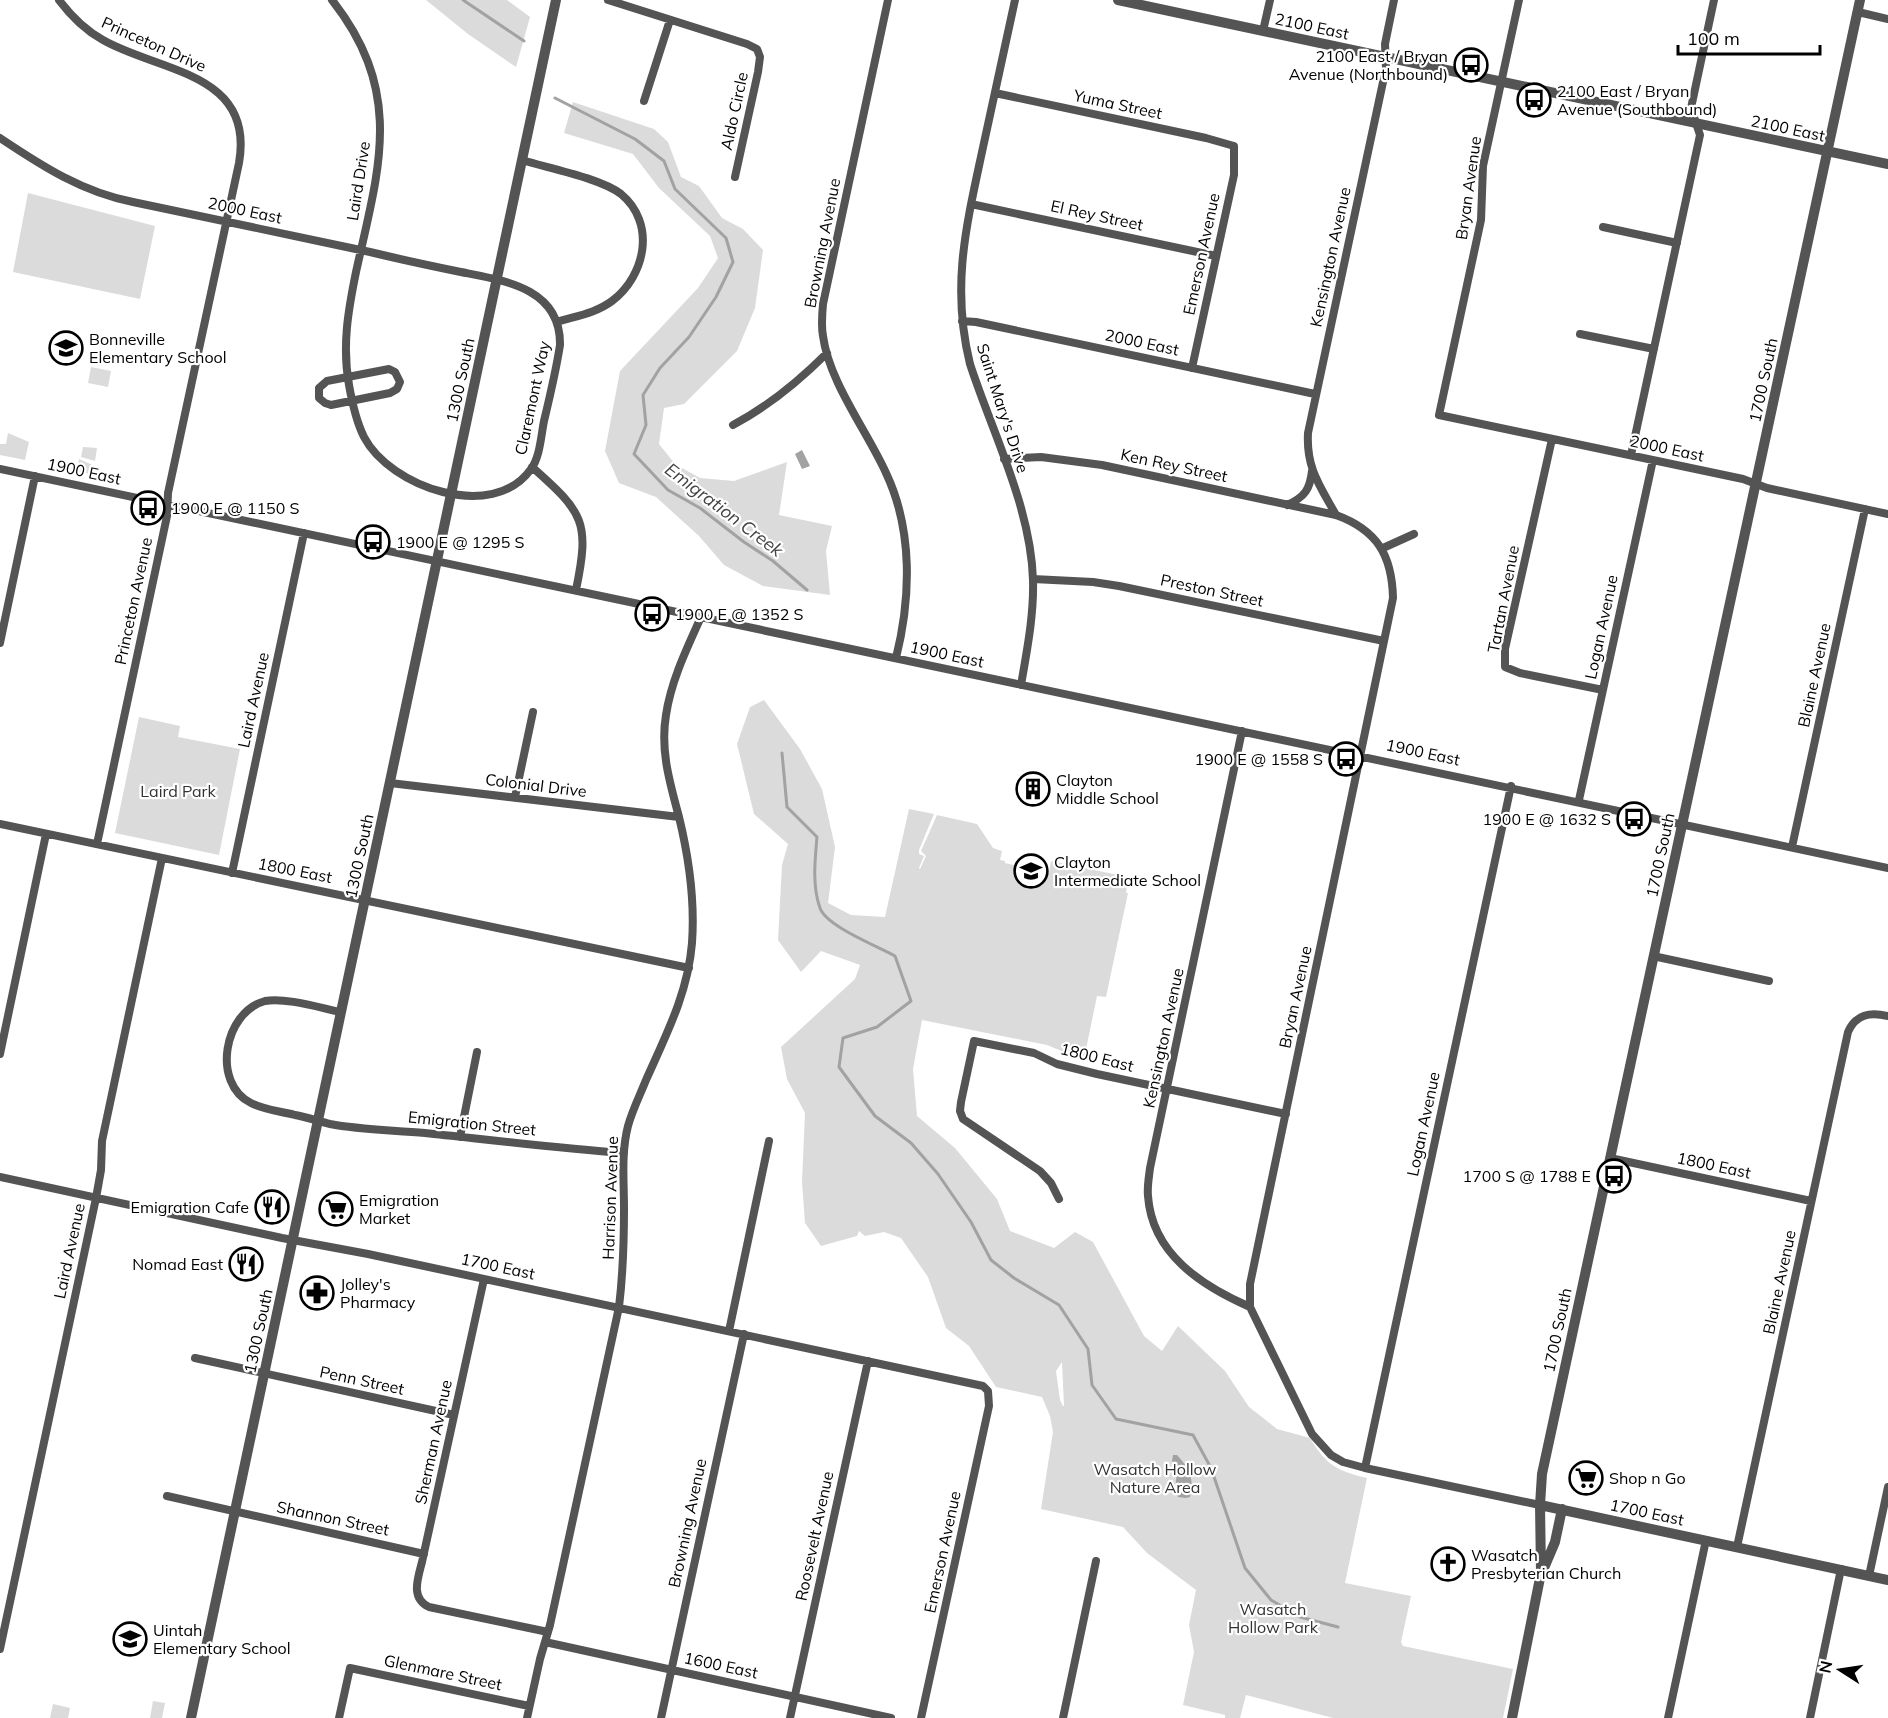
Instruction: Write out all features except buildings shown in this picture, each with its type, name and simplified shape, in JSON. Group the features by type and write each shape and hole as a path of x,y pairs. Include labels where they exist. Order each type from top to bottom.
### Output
{"street":[{"name":"Princeton Drive","path":"59,0 80,24 105,41 198,78 214,88 228,103 238,121 241,154 226,222"},
{"name":"Laird Drive","path":"332,0 348,21 362,46 373,77 380,109 381,147 378,171 346,324 344,350 352,401 365,440 391,468 416,483 451,493"},
{"name":"1300 South","path":"191,1718 556,0"},
{"path":"608,0 670,20 644,101"},
{"name":"Browning Avenue","path":"888,0 823,304 823,337 826,354 834,374 887,474 901,520 907,584 896,658"},
{"name":"Saint Mary's Drive","path":"1015,0 971,204 960,275 962,321 970,364 1024,521 1033,579 1030,631 1021,685"},
{"name":"2100 East","path":"1118,0 1142,2 1263,31 1888,164"},
{"path":"1263,31 1270,0"},
{"name":"Kensington Avenue","path":"1336,515 1312,470 1307,445 1308,433 1385,72 1385,44 1394,0"},
{"name":"Bryan Avenue","path":"1439,415 1481,219 1484,166 1519,0"},
{"path":"1631,455 1700,135 1691,108 1714,0"},
{"name":"1700 South","path":"1512,1718 1541,1573 1542,1474 1860,0"},
{"path":"1858,12 1888,19"},
{"name":"Aldo Circle","path":"670,20 747,44 758,52 758,72 735,177"},
{"name":"Yuma Street","path":"995,93 1234,146"},
{"name":"2000 East","path":"0,138 62,178 105,196 497,279"},
{"name":"Emerson Avenue","path":"1192,368 1234,175 1234,146"},
{"path":"522,160 610,188 628,201 643,230 642,251 636,270 619,295 599,308 557,321"},
{"name":"El Rey Street","path":"971,204 1216,256"},
{"name":"Princeton Avenue","path":"97,844 167,516 168,493 226,222"},
{"path":"1603,227 1677,243"},
{"name":"Claremont Way","path":"451,493 478,496 496,493 513,485 532,467 539,446 558,354 560,337 557,321 542,301 528,290 497,279"},
{"name":"2000 East","path":"962,321 976,322 1315,394"},
{"path":"1580,334 1654,349"},
{"path":"733,425 763,409 784,393 826,354"},
{"path":"389,369 399,378 399,386 394,392 352,401 328,405 322,401 318,395 319,388 324,382 347,377 389,369"},
{"name":"2000 East","path":"1439,415 1631,455 1888,514"},
{"name":"Tartan Avenue","path":"1552,439 1506,649 1505,667 1520,673 1603,690"},
{"name":"Ken Rey Street","path":"1004,459 1027,457 1072,460 1336,515"},
{"name":"Logan Avenue","path":"1579,800 1653,460"},
{"path":"532,467 567,500 578,518 584,550 576,590"},
{"name":"1900 East","path":"0,469 1021,685 1579,800 1888,867"},
{"path":"1287,505 1306,493 1312,470"},
{"path":"0,643 35,476"},
{"name":"Blaine Avenue","path":"1792,847 1865,509"},
{"name":"Bryan Avenue","path":"1336,515 1362,527 1383,548 1393,581 1393,598 1250,1284 1250,1307 1312,1434 1331,1455 1343,1462 1365,1468"},
{"name":"Laird Avenue","path":"231,873 304,533"},
{"path":"1383,548 1413,534"},
{"name":"Preston Street","path":"1033,579 1094,582 1119,586 1384,641"},
{"name":"Harrison Avenue","path":"527,1718 619,1307 624,1257 624,1153 629,1123 678,1008 689,968 693,920 692,887 679,817 667,774 664,739 665,716 671,688 701,617"},
{"path":"515,797 533,712"},
{"name":"Kensington Avenue","path":"1242,731 1150,1168 1148,1196 1152,1218 1168,1251 1180,1265 1234,1300 1250,1307"},
{"name":"Colonial Drive","path":"390,783 679,817"},
{"name":"Logan Avenue","path":"1365,1468 1511,786"},
{"name":"1800 East","path":"0,824 689,968"},
{"path":"0,1054 46,834"},
{"name":"Laird Avenue","path":"0,1649 96,1198 101,1170 102,1141 162,858"},
{"path":"1653,956 1769,981"},
{"path":"318,1120 255,1105 241,1097 232,1086 227,1070 230,1045 233,1031 241,1017 254,1006 266,1001 283,1001 341,1012"},
{"name":"Blaine Avenue","path":"1737,1547 1845,1042 1851,1024 1858,1018 1867,1014 1888,1016"},
{"name":"1800 East","path":"1059,1199 1051,1183 1040,1171 963,1119 960,1111 961,1102 974,1041 1034,1053 1067,1067 1286,1114"},
{"path":"460,1137 477,1052"},
{"name":"Emigration Street","path":"318,1120 340,1125 624,1153"},
{"path":"729,1331 769,1142"},
{"name":"1800 East","path":"1610,1158 1811,1201"},
{"name":"1700 East","path":"0,1177 977,1384 988,1391"},
{"name":"Sherman Avenue","path":"484,1279 417,1594 419,1600 429,1607 548,1632"},
{"name":"Browning Avenue","path":"661,1718 744,1334"},
{"name":"Penn Street","path":"195,1359 454,1415"},
{"name":"Roosevelt Avenue","path":"790,1718 868,1361"},
{"name":"Emerson Avenue","path":"921,1718 989,1406 988,1391"},
{"name":"1700 East","path":"1365,1468 1888,1580"},
{"path":"1869,1576 1888,1487"},
{"name":"Shannon Street","path":"166,1496 424,1554"},
{"path":"1541,1573 1555,1542 1562,1509"},
{"path":"1668,1718 1706,1540"},
{"path":"1062,1718 1096,1561"},
{"path":"1810,1718 1841,1569"},
{"name":"1600 East","path":"545,1642 891,1718"},
{"name":"Glenmare Street","path":"339,1718 350,1668 529,1706"}],"green space":[{"path":"426,0 507,0 530,17 516,67 468,34"},
{"path":"573,102 654,129 668,142 681,177 699,186 722,218 743,229 763,250 755,308 737,351 684,404 664,408 659,444 675,464 700,478 734,481 787,462 779,515 832,526 826,551 830,595 763,586 724,565 699,536 656,497 619,483 605,451 620,371 698,288 718,258 710,236 659,188 633,154 564,133"},
{"path":"28,193 155,226 140,299 13,272"},
{"path":"91,367 111,371 108,387 88,383"},
{"path":"8,433 29,442 25,460 0,455 0,444 6,444"},
{"path":"83,447 97,448 95,461 81,457"},
{"path":"79,459 97,467 95,475 77,471"},
{"path":"764,700 800,749 822,789 835,847 828,903 851,915 885,917 909,809 934,814 919,850 919,854 924,856 920,869 926,856 921,851 937,815 977,824 993,848 1002,851 1000,860 1005,863 1049,873 1051,861 1118,875 1117,880 1124,881 1127,885 1126,893 1128,893 1106,997 1097,996 1084,1059 1047,1045 922,1020 913,1069 917,1116 955,1148 997,1199 1010,1231 1054,1248 1075,1232 1093,1242 1144,1336 1162,1351 1178,1326 1225,1371 1249,1407 1277,1429 1310,1438 1321,1455 1333,1465 1348,1473 1367,1478 1345,1583 1411,1596 1401,1642 1403,1646 1513,1669 1503,1718 1333,1718 1246,1695 1240,1718 1225,1718 1225,1715 1183,1705 1194,1652 1189,1625 1196,1590 1147,1553 1123,1527 1041,1509 1053,1432 1050,1416 1042,1397 996,1387 969,1346 946,1328 928,1277 901,1238 884,1232 865,1236 859,1231 857,1236 821,1246 805,1223 802,1182 805,1113 787,1079 781,1047 855,979 860,965 821,951 801,972 778,940 782,865 788,844 754,814 737,744 750,707","holes":["1062,1362 1064,1406 1060,1400 1056,1371"]},
{"name":"Laird Park","path":"139,717 180,726 178,737 240,749 219,855 115,833"},
{"path":"153,1701 165,1703 162,1718 150,1718"},
{"path":"53,1704 70,1708 68,1718 50,1718"}],"shaded area":[{"path":"802,450 810,466 802,469 795,454"},
{"path":"1173,1455 1177,1455 1190,1474 1192,1485 1190,1497 1178,1497 1176,1478 1178,1472 1172,1461"}],"waterway":[{"name":"Emigration Creek","path":"463,0 524,41"},
{"name":"Emigration Creek","path":"555,98 635,139 664,161 675,189 726,238 733,262 716,297 689,337 660,368 643,395 646,425 634,454 668,490 700,508 773,561 807,590"},
{"name":"Emigration Creek","path":"782,753 787,807 817,837 815,882 820,908 832,922 895,956 911,1001 877,1027 843,1038 839,1067 875,1116 911,1143 938,1174 971,1222 991,1260 1014,1278 1059,1305 1088,1349 1092,1385 1116,1419 1193,1435 1211,1468 1245,1568 1271,1600 1300,1617 1338,1627"}],"place":[{"name":"2100 East / Bryan Avenue (Northbound)","path":"1471,65"},
{"name":"2100 East / Bryan Avenue (Southbound)","path":"1534,100"},
{"name":"Bonneville Elementary School","path":"66,348"},
{"name":"1900 E @ 1150 S","path":"148,508"},
{"name":"1900 E @ 1295 S","path":"373,542"},
{"name":"1900 E @ 1352 S","path":"652,614"},
{"name":"1900 E @ 1558 S","path":"1346,759"},
{"name":"Clayton Middle School","path":"1033,789"},
{"name":"1900 E @ 1632 S","path":"1634,819"},
{"name":"Clayton Intermediate School","path":"1031,871"},
{"name":"1700 S @ 1788 E","path":"1614,1176"},
{"name":"Emigration Cafe","path":"272,1207"},
{"name":"Emigration Market","path":"336,1209"},
{"name":"Nomad East","path":"246,1264"},
{"name":"Jolley's Pharmacy","path":"317,1293"},
{"name":"Shop n Go","path":"1586,1478"},
{"name":"Wasatch Presbyterian Church","path":"1448,1564"},
{"name":"Uintah Elementary School","path":"130,1639"}],"park label":[{"name":"Wasatch Hollow Nature Area","path":"1155,1478"},
{"name":"Wasatch Hollow Park","path":"1273,1618"}]}
